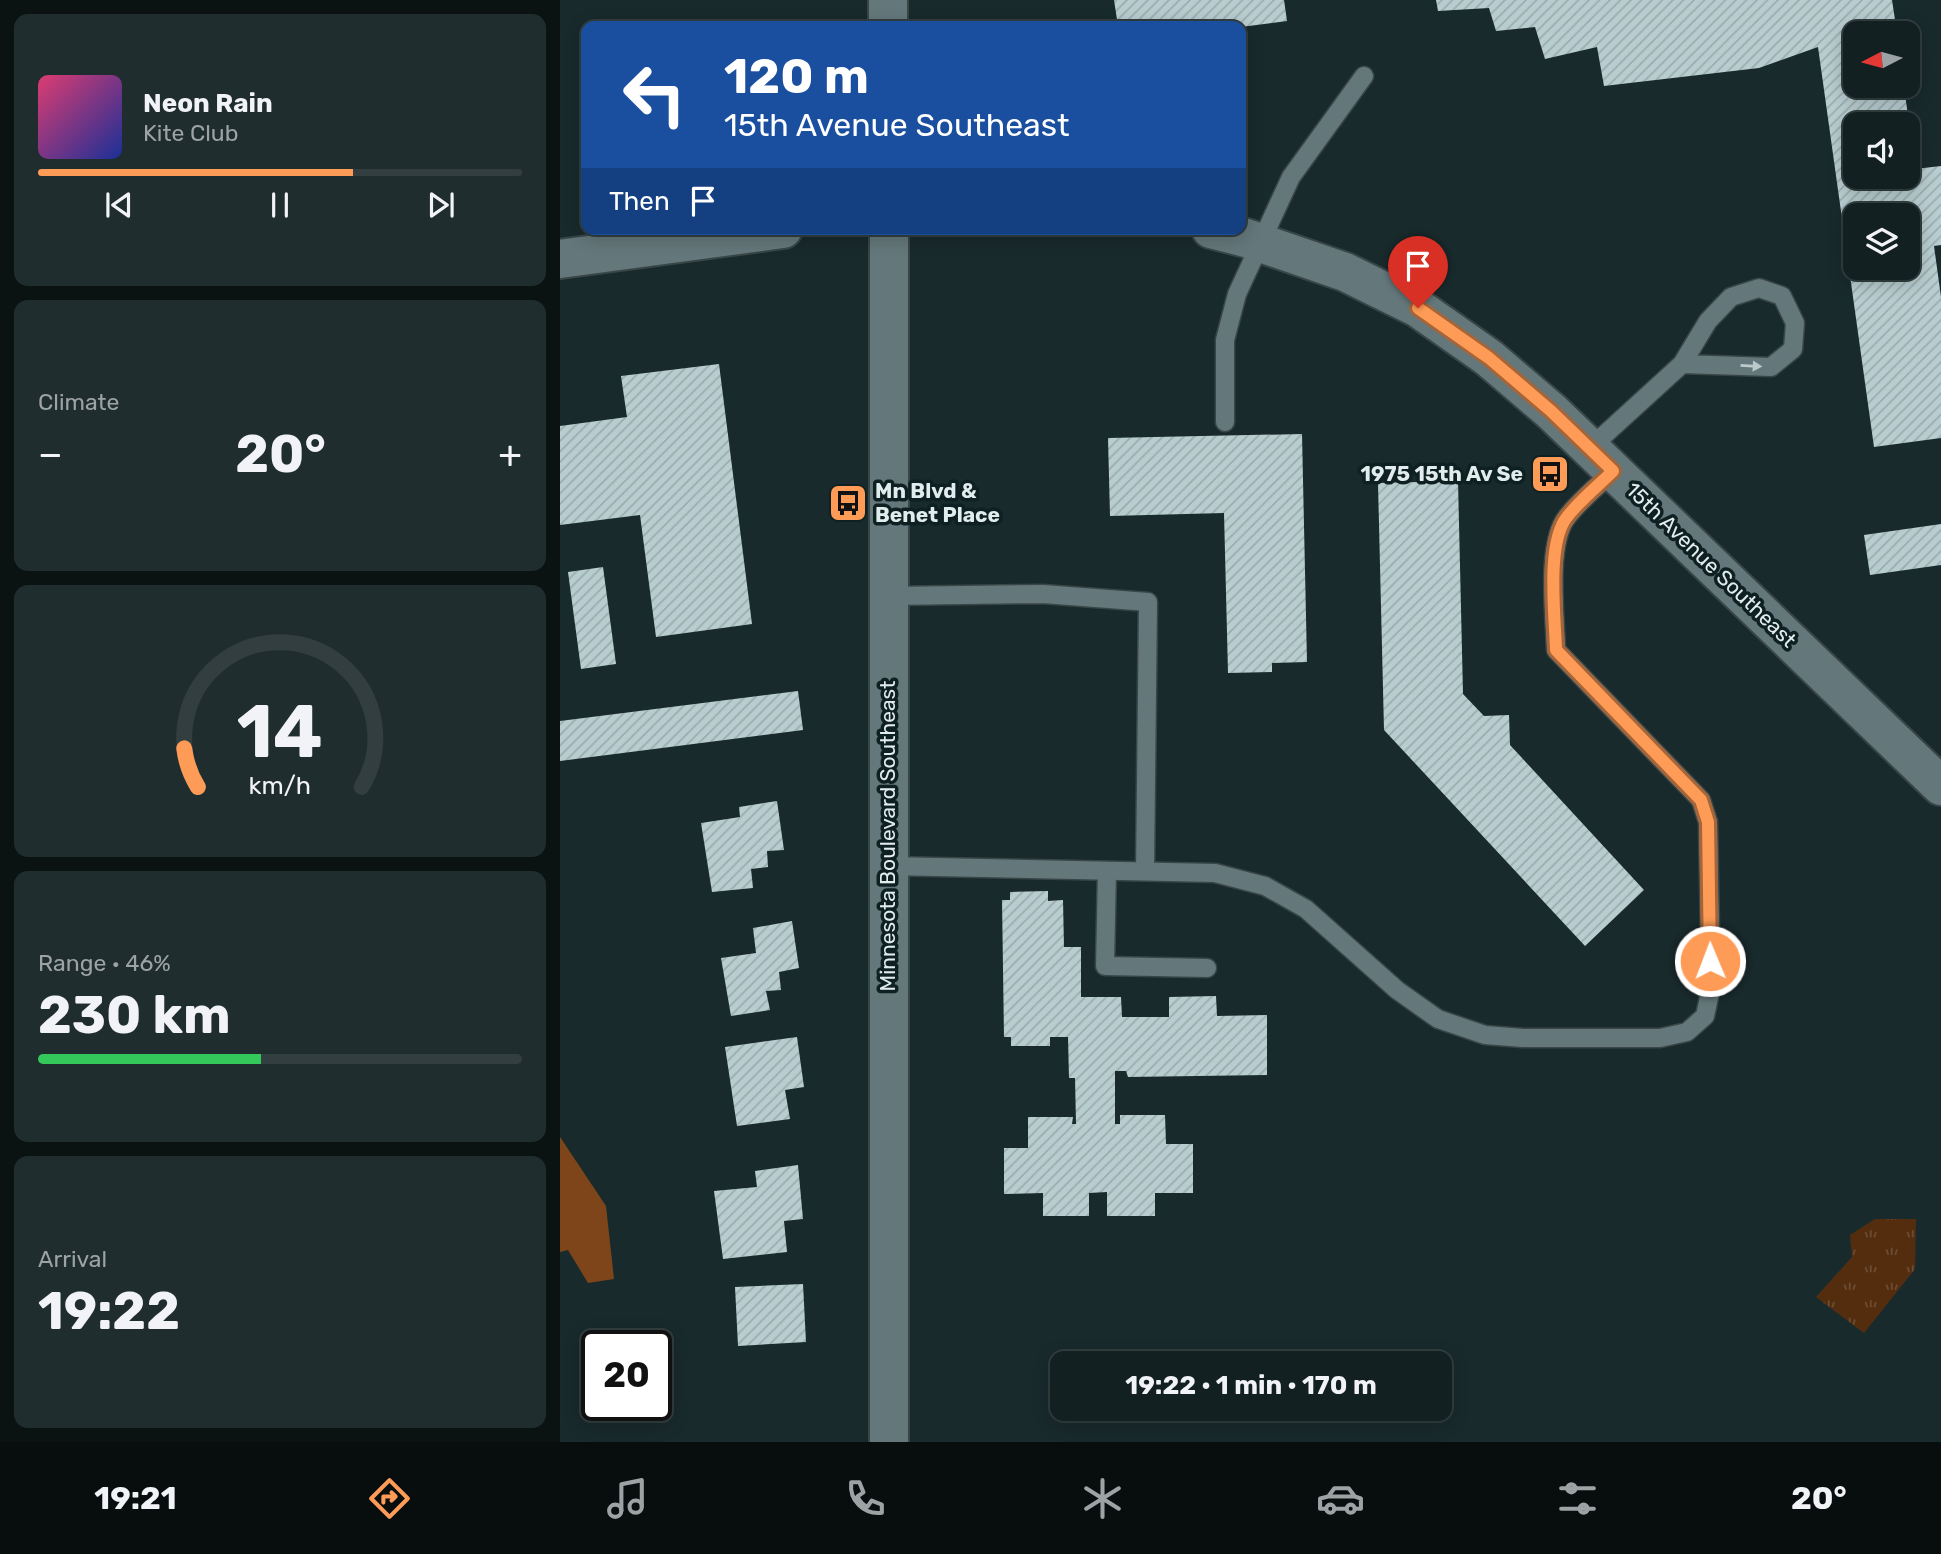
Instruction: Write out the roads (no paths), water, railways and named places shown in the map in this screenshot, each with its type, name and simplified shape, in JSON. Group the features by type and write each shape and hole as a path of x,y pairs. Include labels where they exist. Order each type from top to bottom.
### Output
{"street":[{"path":"888,0 888,21"},
{"path":"560,259 738,235"},
{"name":"Minnesota Boulevard Southeast","path":"888,235 889,1442"},
{"name":"15th Avenue Southeast","path":"1233,235 1345,272 1418,308 1489,358 1601,459 1941,786"}],"lane":[{"path":"1225,422 1225,340 1237,294 1291,177 1364,76"},
{"path":"888,866 1215,873 1265,886 1306,909 1397,990 1438,1019 1485,1035 1523,1038 1660,1038 1687,1032 1705,1016 1711,988 1708,822 1701,800 1556,650 1554,557 1557,533 1601,459 1682,364 1708,321 1731,297 1759,288 1782,296 1795,323 1793,349 1771,367 1682,364"},
{"path":"888,596 1043,594 1148,602 1145,871"},
{"path":"1107,871 1105,966 1207,968"}],"place":[{"name":"1975 15th Av Se","path":"1550,474"},
{"name":"Mn Blvd & Benet Place","path":"848,503"}]}
